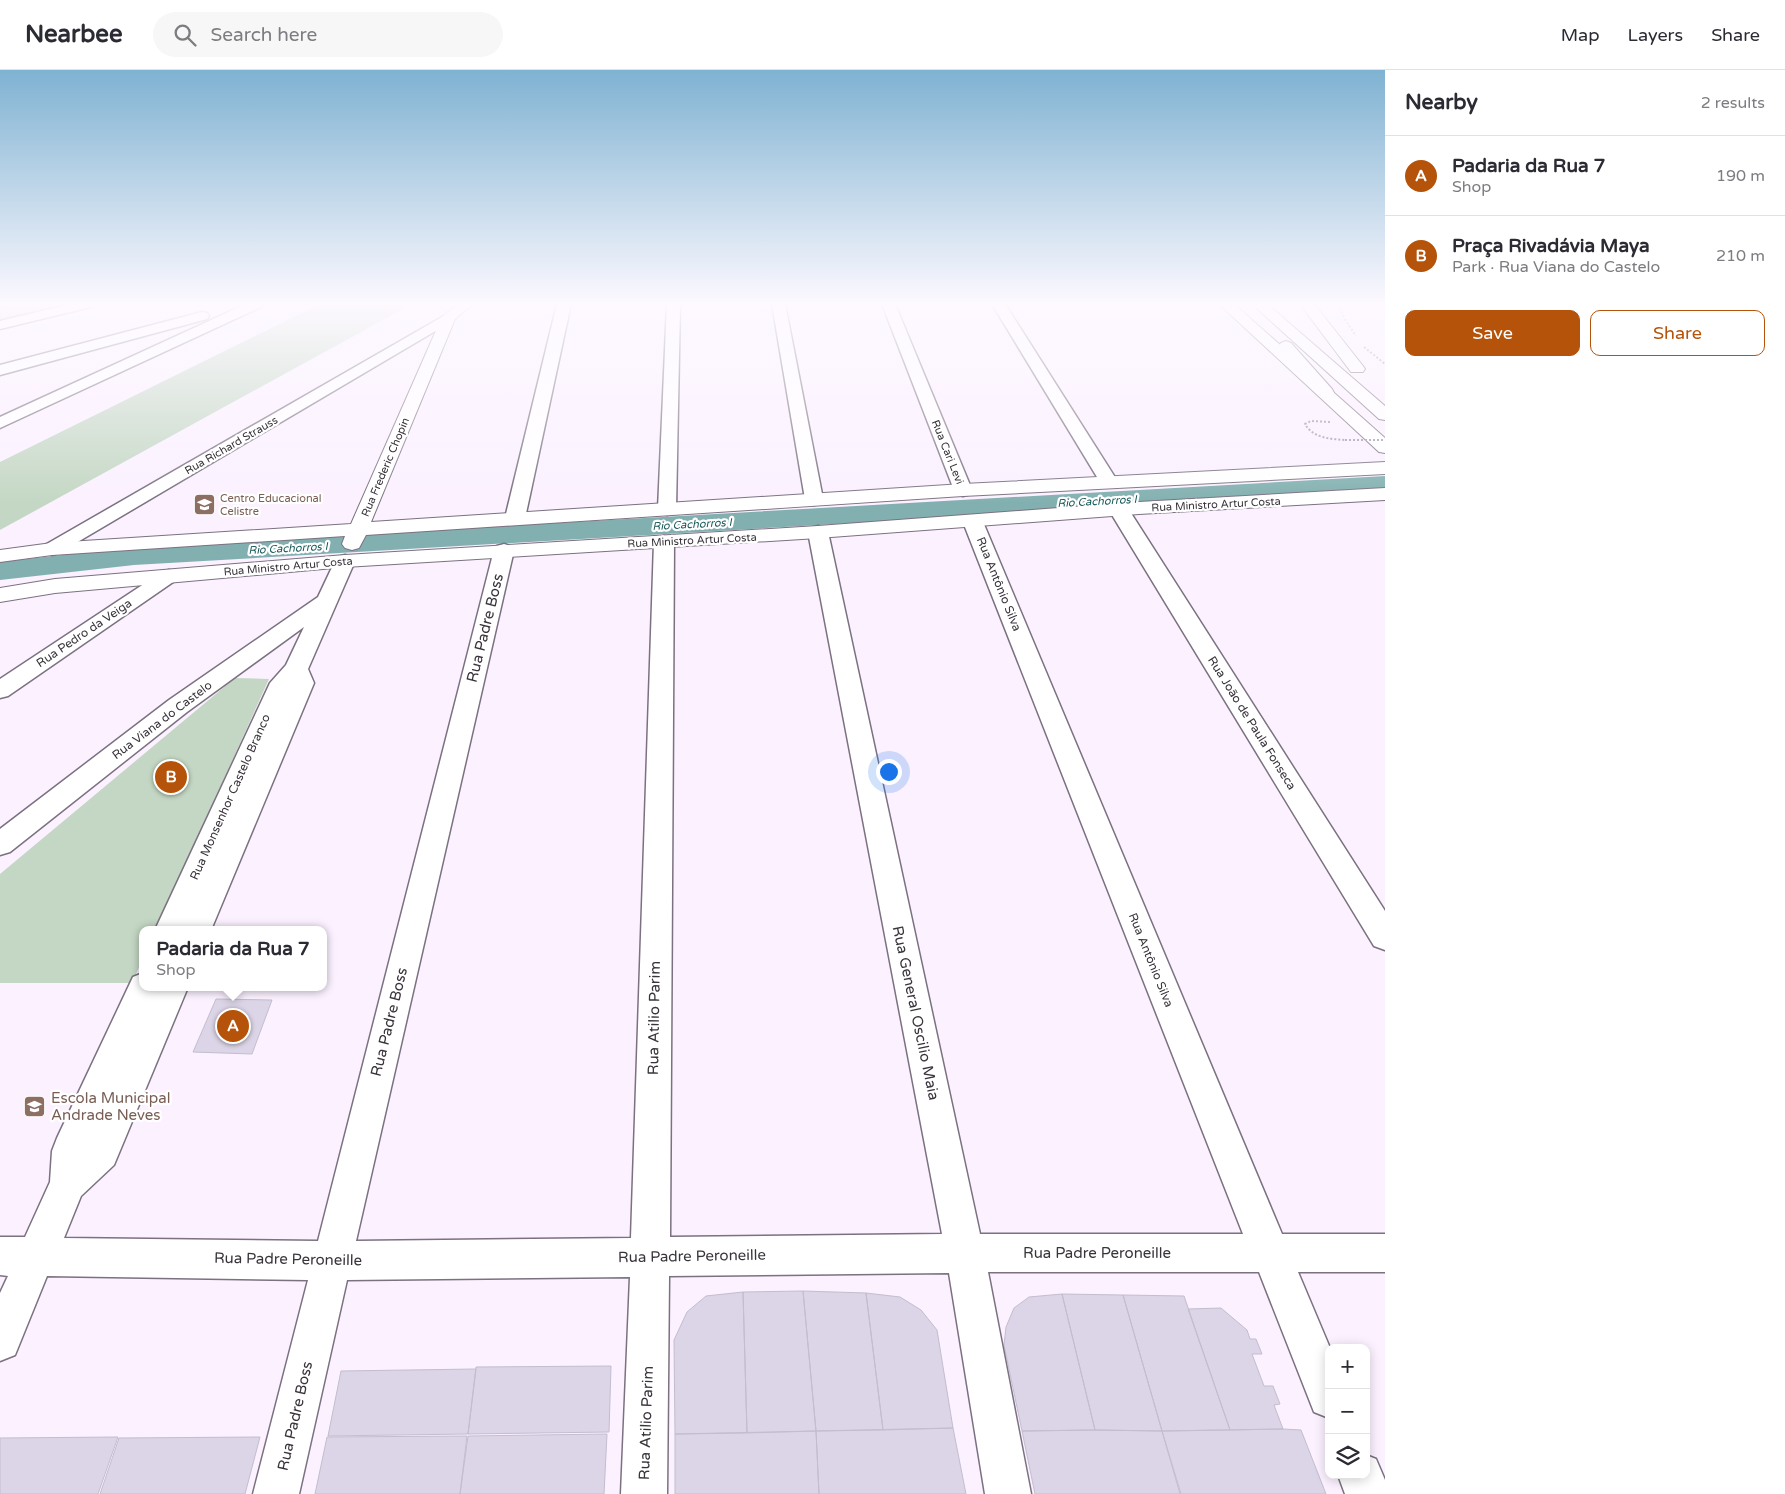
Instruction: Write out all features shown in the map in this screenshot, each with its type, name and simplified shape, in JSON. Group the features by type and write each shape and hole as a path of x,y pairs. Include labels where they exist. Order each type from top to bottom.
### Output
{"main road":[{"name":"Rua Frederic Chopin","path":"352,545 426,370"},
{"path":"1300,370 1385,448"},
{"path":"1306,370 1326,393"},
{"path":"1334,370 1385,415"},
{"path":"1359,370 1371,381"},
{"name":"Rua Ministro Artur Costa","path":"0,595 55,586 169,576 515,518 963,490 1385,468"},
{"name":"Rua Ministro Artur Costa","path":"0,556 52,549 107,545 352,545 504,550 664,542 973,522 1119,510 1385,494"}],"street":[{"path":"0,423 113,370"},
{"name":"Rua Richard Strauss","path":"52,549 358,370"},
{"path":"515,518 549,370"},
{"path":"667,509 671,370"},
{"path":"790,370 814,499"},
{"name":"Rua Cari Levi","path":"915,370 963,490"},
{"path":"1039,370 1109,482"},
{"name":"Rua João de Paula Fonseca","path":"1119,510 1385,937"},
{"name":"Rua Antônio Silva","path":"973,522 1326,1389"},
{"path":"97,523 94,536 98,542 107,545"},
{"name":"Rua General Oscilio Maia","path":"818,532 965,1253 1008,1494"},
{"name":"Rua Atilio Parim","path":"644,1494 664,542"},
{"name":"Rua Monsenhor Castelo Branco","path":"172,926 282,683 296,669 352,545"},
{"name":"Rua Padre Boss","path":"276,1494 504,550"},
{"name":"Rua Pedro da Veiga","path":"0,690 169,576"},
{"name":"Rua Viana do Castelo","path":"0,844 178,706 327,600"},
{"name":"Rua Monsenhor Castelo Branco","path":"198,926 302,683 296,669"},
{"path":"68,1183 70,1151 142,991"},
{"path":"0,1340 19,1256 68,1183 101,1152 170,991"},
{"name":"Rua Padre Peroneille","path":"19,1256 332,1261 965,1253 1385,1253"},
{"path":"1362,1479 1368,1494"}],"path":[{"path":"1333,423 1311,421 1305,424 1307,428 1328,438 1385,440"},
{"path":"1350,434 1364,447"}],"green space":[{"path":"185,370 291,370 0,530 0,462"},
{"path":"235,678 269,679 158,926 139,926 139,967 132,983 0,983 0,874"}],"building":[{"path":"216,999 272,1000 252,1054 193,1052"},
{"path":"803,1291 866,1293 883,1430 816,1431"},
{"path":"803,1291 816,1431 747,1433 743,1292"},
{"path":"743,1292 747,1433 675,1434 674,1340 687,1312 706,1296"},
{"path":"866,1293 900,1297 921,1310 937,1330 953,1428 883,1430"},
{"path":"1062,1294 1095,1430 1022,1431 1004,1345 1006,1327 1014,1308 1029,1297"},
{"path":"1062,1294 1123,1295 1162,1431 1095,1430"},
{"path":"1123,1295 1184,1296 1230,1430 1162,1431"},
{"path":"1221,1308 1247,1330 1250,1339 1256,1339 1262,1354 1252,1354 1264,1386 1273,1386 1280,1404 1274,1405 1283,1429 1230,1430 1188,1309"},
{"path":"611,1366 609,1432 468,1434 476,1367"},
{"path":"476,1369 468,1434 328,1436 341,1371"},
{"path":"953,1428 966,1494 819,1494 816,1431"},
{"path":"1301,1430 1326,1494 1181,1494 1162,1431"},
{"path":"816,1431 819,1494 675,1494 675,1434"},
{"path":"1022,1431 1162,1431 1180,1494 1035,1494"},
{"path":"607,1434 604,1494 460,1494 468,1436"},
{"path":"467,1436 460,1494 315,1494 327,1437"},
{"path":"118,1437 98,1494 0,1494 0,1438"},
{"path":"260,1437 245,1494 100,1494 119,1438"}],"waterway":[{"name":"Rio Cachorros I","path":"0,571 134,556 1385,484"}],"place":[{"name":"Centro Educacional Celistre","path":"204,504"},
{"name":"Praça Rivadávia Maya","path":"171,777"},
{"name":"Padaria da Rua 7","path":"233,1026"},
{"name":"Escola Municipal Andrade Neves","path":"35,1107"}]}
